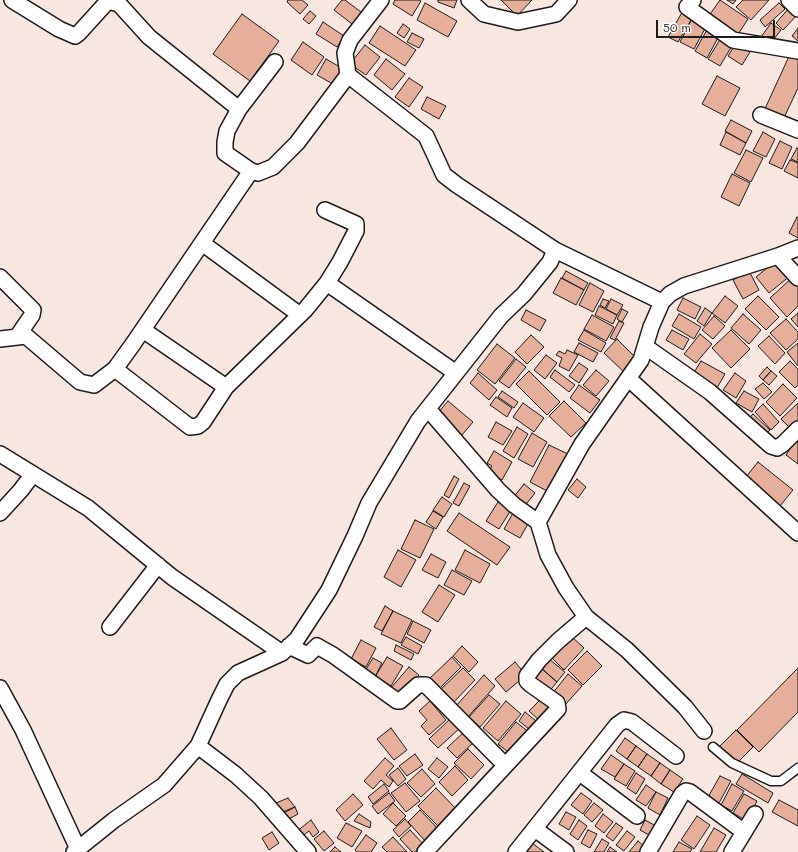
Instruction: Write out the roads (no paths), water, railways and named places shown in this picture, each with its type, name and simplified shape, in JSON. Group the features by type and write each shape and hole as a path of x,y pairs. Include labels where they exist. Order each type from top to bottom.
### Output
{"street":[{"path":"12,0 59,29 75,36 108,2 119,4 149,36 240,109"},
{"path":"275,62 240,109 227,131 226,153 251,171 258,173 273,167 297,143 348,75 346,53 350,40 381,0"},
{"path":"469,0 484,14 518,22 556,14 569,0"},
{"path":"693,0 687,6 733,40 798,51"},
{"path":"789,0 798,9"},
{"path":"348,75 426,136 444,175 448,178 555,250 662,302"},
{"path":"761,115 798,130"},
{"path":"0,339 26,336 80,382 86,385 94,385 115,369 251,171"},
{"path":"115,369 190,427 198,426 203,422 226,387 300,315 327,283 356,231 356,224 325,210"},
{"path":"202,242 300,315"},
{"path":"538,522 597,420 629,379 641,360 651,327 662,302 670,294 684,286 778,256 798,248"},
{"path":"0,688 26,737 76,850 114,820 164,785 198,746 227,684 238,673 285,649 297,639 329,590 369,503 418,421 502,316 524,294 550,262 555,250"},
{"path":"778,256 798,278"},
{"path":"0,277 33,310 32,315 17,337"},
{"path":"327,283 456,373"},
{"path":"143,330 226,387"},
{"path":"646,347 710,392 771,446 778,448 798,429"},
{"path":"629,379 798,533"},
{"path":"428,409 472,458 498,490 514,505 538,522 548,555 562,581 586,617 638,660 685,707 704,731"},
{"path":"0,454 88,508 172,577 285,649 308,655 314,646 317,646 333,655 397,701 400,701 418,685 426,685 505,765"},
{"path":"0,513 16,496 33,474"},
{"path":"110,627 158,565"},
{"path":"425,852 558,706 557,703 530,684 528,681 528,676 539,660 586,617"},
{"path":"516,852 580,773 617,724 624,720 632,722 676,756"},
{"path":"198,746 236,775 261,798 308,852"},
{"path":"580,773 637,816"},
{"path":"648,852 682,794 686,791 690,792 744,832"},
{"path":"732,852 756,814"},
{"path":"535,828 566,852"}],"lane":[{"path":"713,747 732,763 771,781 781,781 798,768"}]}
